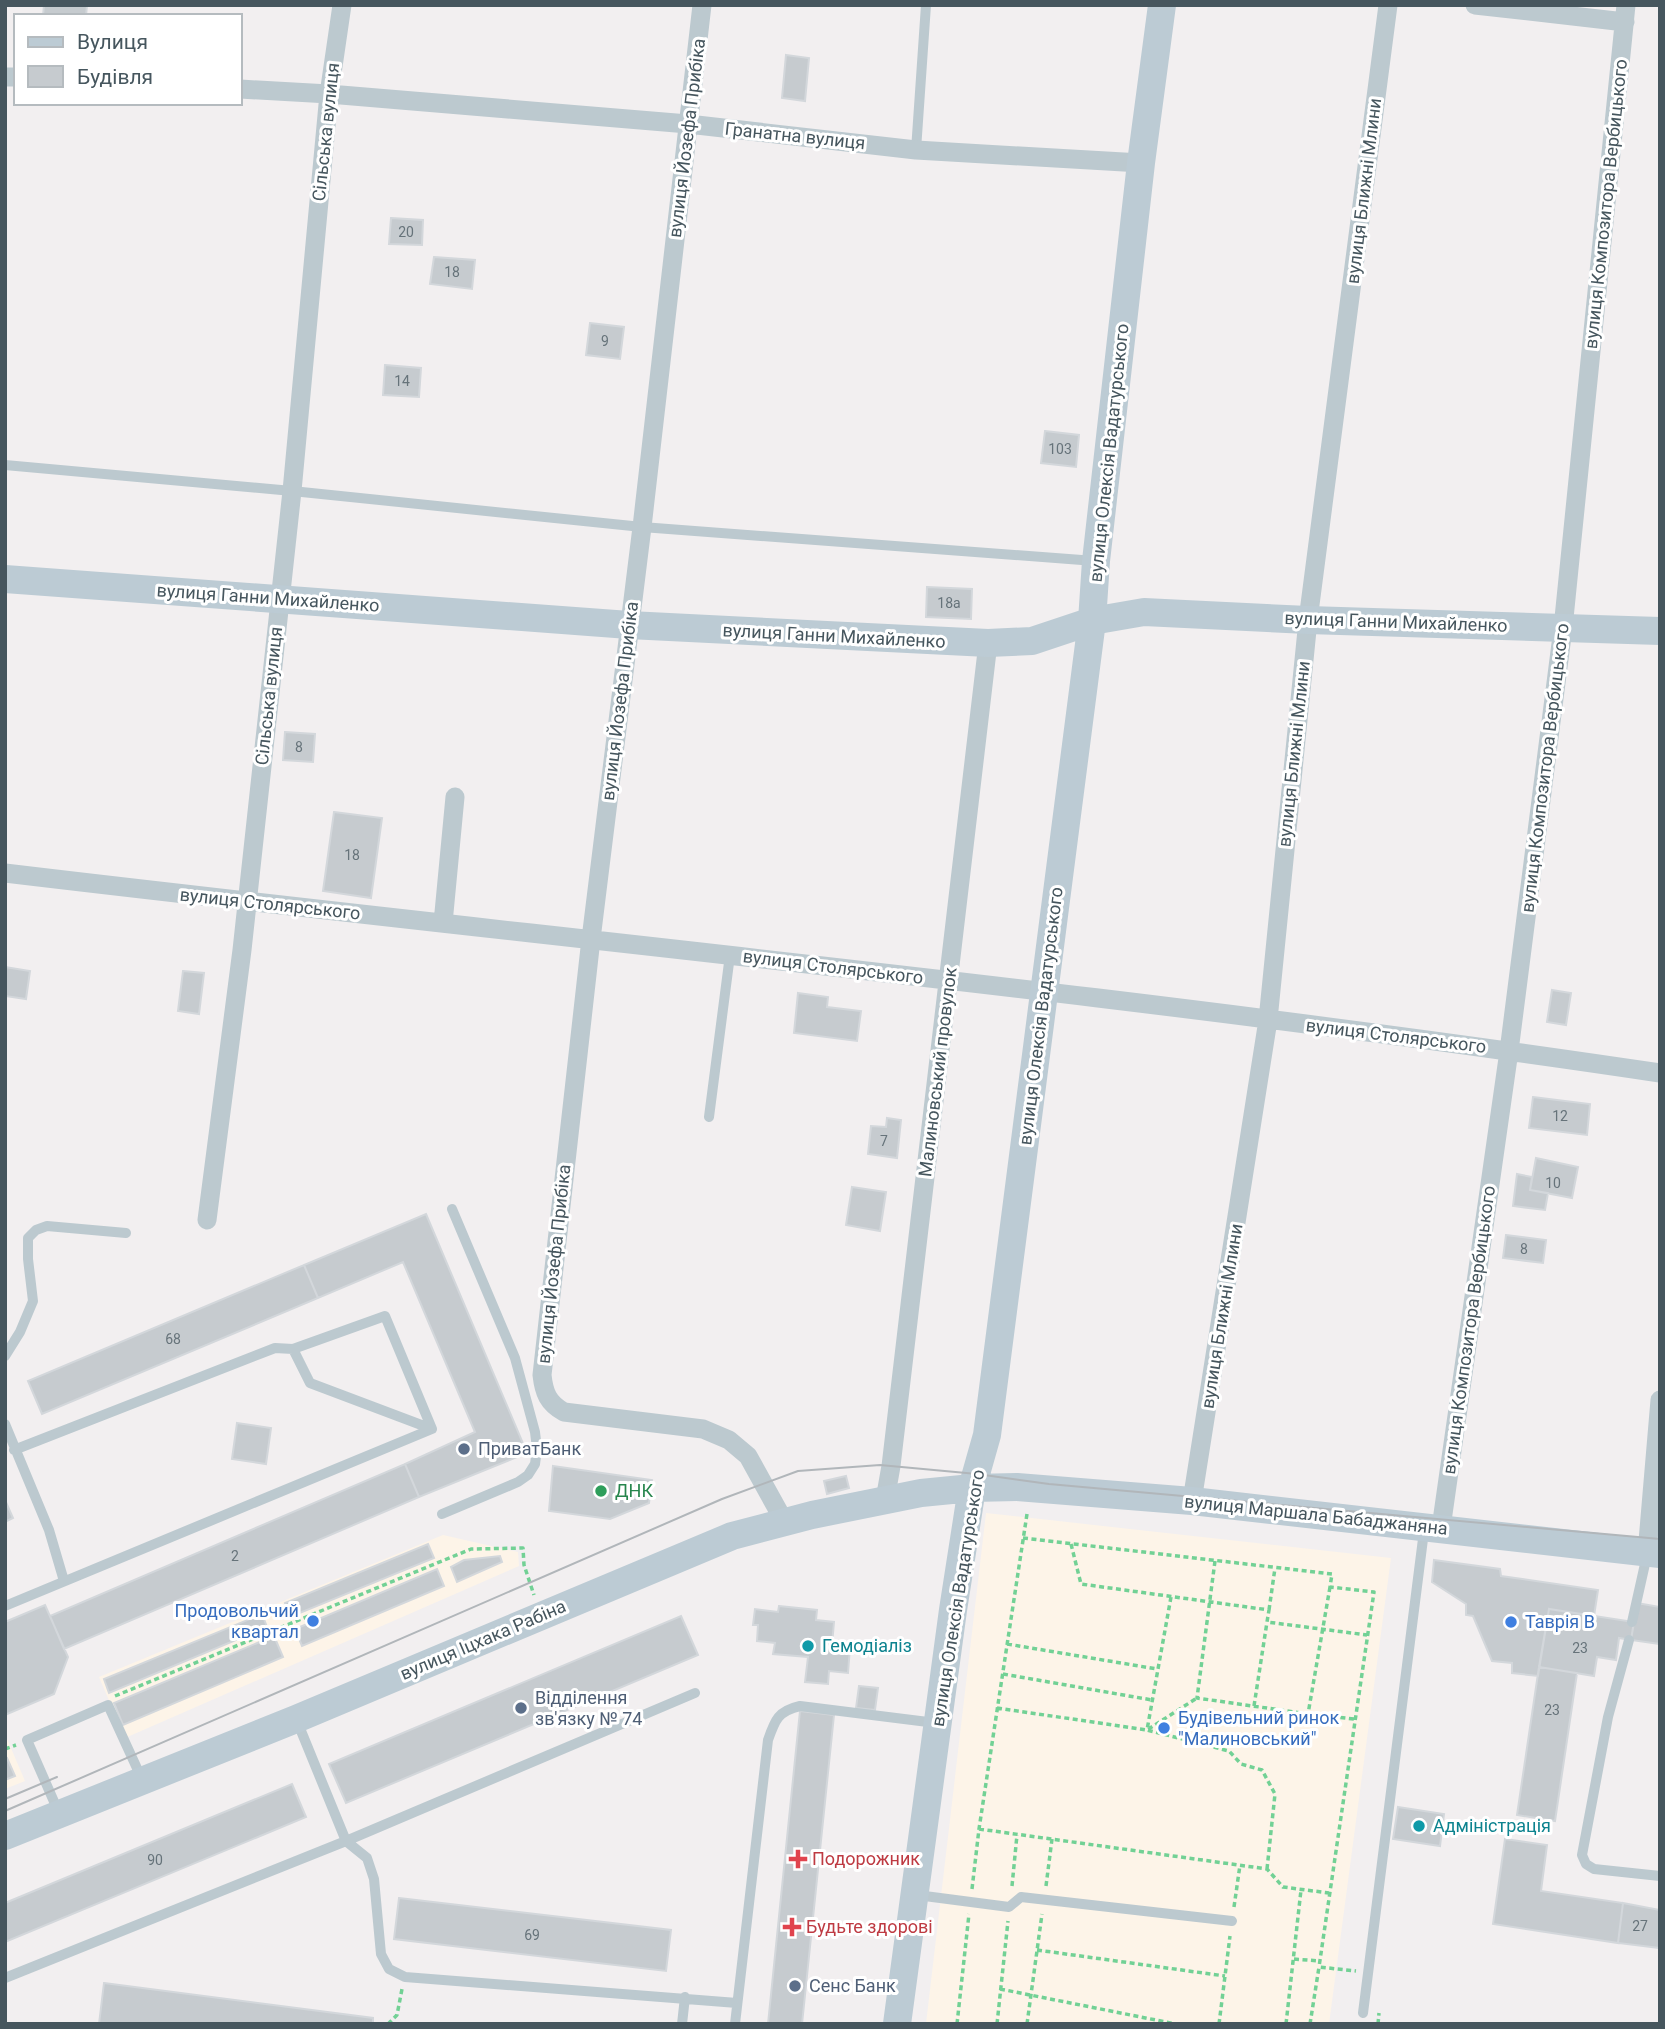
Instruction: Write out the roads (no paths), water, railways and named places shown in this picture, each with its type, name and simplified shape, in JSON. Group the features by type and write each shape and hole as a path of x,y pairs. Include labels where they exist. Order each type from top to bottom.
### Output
{"street":[{"name":"Сільська вулиця","path":"206,1220 246,902 292,491 329,94 342,5"},
{"name":"вулиця Йозефа Прибіка","path":"550,1401 542,1375 702,5"},
{"name":"вулиця Олексія Вадатурського","path":"897,2024 972,1488 987,1435 1092,621 1096,561 1161,5"},
{"name":"вулиця Ближні Млини","path":"1192,1501 1268,1020 1308,621 1388,5"},
{"path":"1475,5 1626,14"},
{"name":"вулиця Композитора Вербицького","path":"1433,1527 1509,1051 1563,628 1626,14"},
{"name":"Гранатна вулиця","path":"242,89 688,124 916,149 1141,163"},
{"name":"вулиця Ганни Михайленко","path":"5,579 629,625 988,643 1032,641 1092,621 1144,612 1308,621 1660,631"},
{"name":"Малиновський провулок","path":"885,1500 988,643"},
{"path":"443,923 455,797"},
{"name":"вулиця Столярського","path":"5,873 1044,990 1660,1073"},
{"path":"1653,1553 1660,1400"},
{"path":"550,1401 564,1412 703,1429 729,1440 748,1457 784,1521"},
{"name":"вулиця Маршала Бабаджаняна","path":"972,1488 1017,1487 1192,1501 1653,1553"},
{"name":"вулиця Іцхака Рабіна","path":"5,1836 296,1719 732,1536 784,1521 885,1500 972,1488"}],"lane":[{"path":"916,149 926,5"},
{"path":"5,466 292,491 642,527 1096,561"},
{"path":"709,1118 730,955"},
{"path":"442,1514 518,1482 528,1475 535,1464 537,1449 514,1358 452,1209"},
{"path":"5,1356 20,1332 33,1301 28,1238 36,1230 47,1226 126,1233"},
{"path":"14,1450 275,1348 293,1349 385,1316 432,1429"},
{"path":"293,1349 310,1383 432,1429"},
{"path":"525,1396 550,1401"},
{"path":"5,1424 49,1530 64,1581"},
{"path":"5,1606 432,1429"},
{"path":"1363,2013 1433,1527"},
{"path":"1632,1622 1653,1553"},
{"path":"1629,1640 1608,1717 1582,1855 1586,1864 1594,1869 1660,1876"},
{"path":"5,1978 346,1840 695,1693"},
{"path":"60,1814 27,1740 108,1705 142,1780"},
{"path":"735,2024 768,1740 778,1716 787,1709 800,1706 937,1723"},
{"path":"296,1719 346,1840 368,1858 374,1879 381,1954 389,1969 405,1977 737,2003"},
{"path":"914,1895 1009,1907 1021,1897 1232,1921"},
{"path":"682,2024 685,1997"}],"tram line":[{"path":"5,1811 722,1499 798,1471 880,1465 1049,1484 1660,1539"},
{"path":"5,1799 57,1777"}],"place":[{"name":"ПриватБанк","path":"464,1449"},
{"name":"ДНК","path":"601,1491"},
{"name":"Продовольчий квартал","path":"313,1621"},
{"name":"Таврія В","path":"1511,1622"},
{"name":"Гемодіаліз","path":"808,1646"},
{"name":"Відділення зв'язку № 74","path":"521,1708"},
{"name":"Будівельний ринок \"Малиновський\"","path":"1164,1728"},
{"name":"Адміністрація","path":"1419,1826"},
{"name":"Подорожник","path":"798,1859"},
{"name":"Будьте здорові","path":"792,1927"},
{"name":"Сенс Банк","path":"795,1986"}]}
